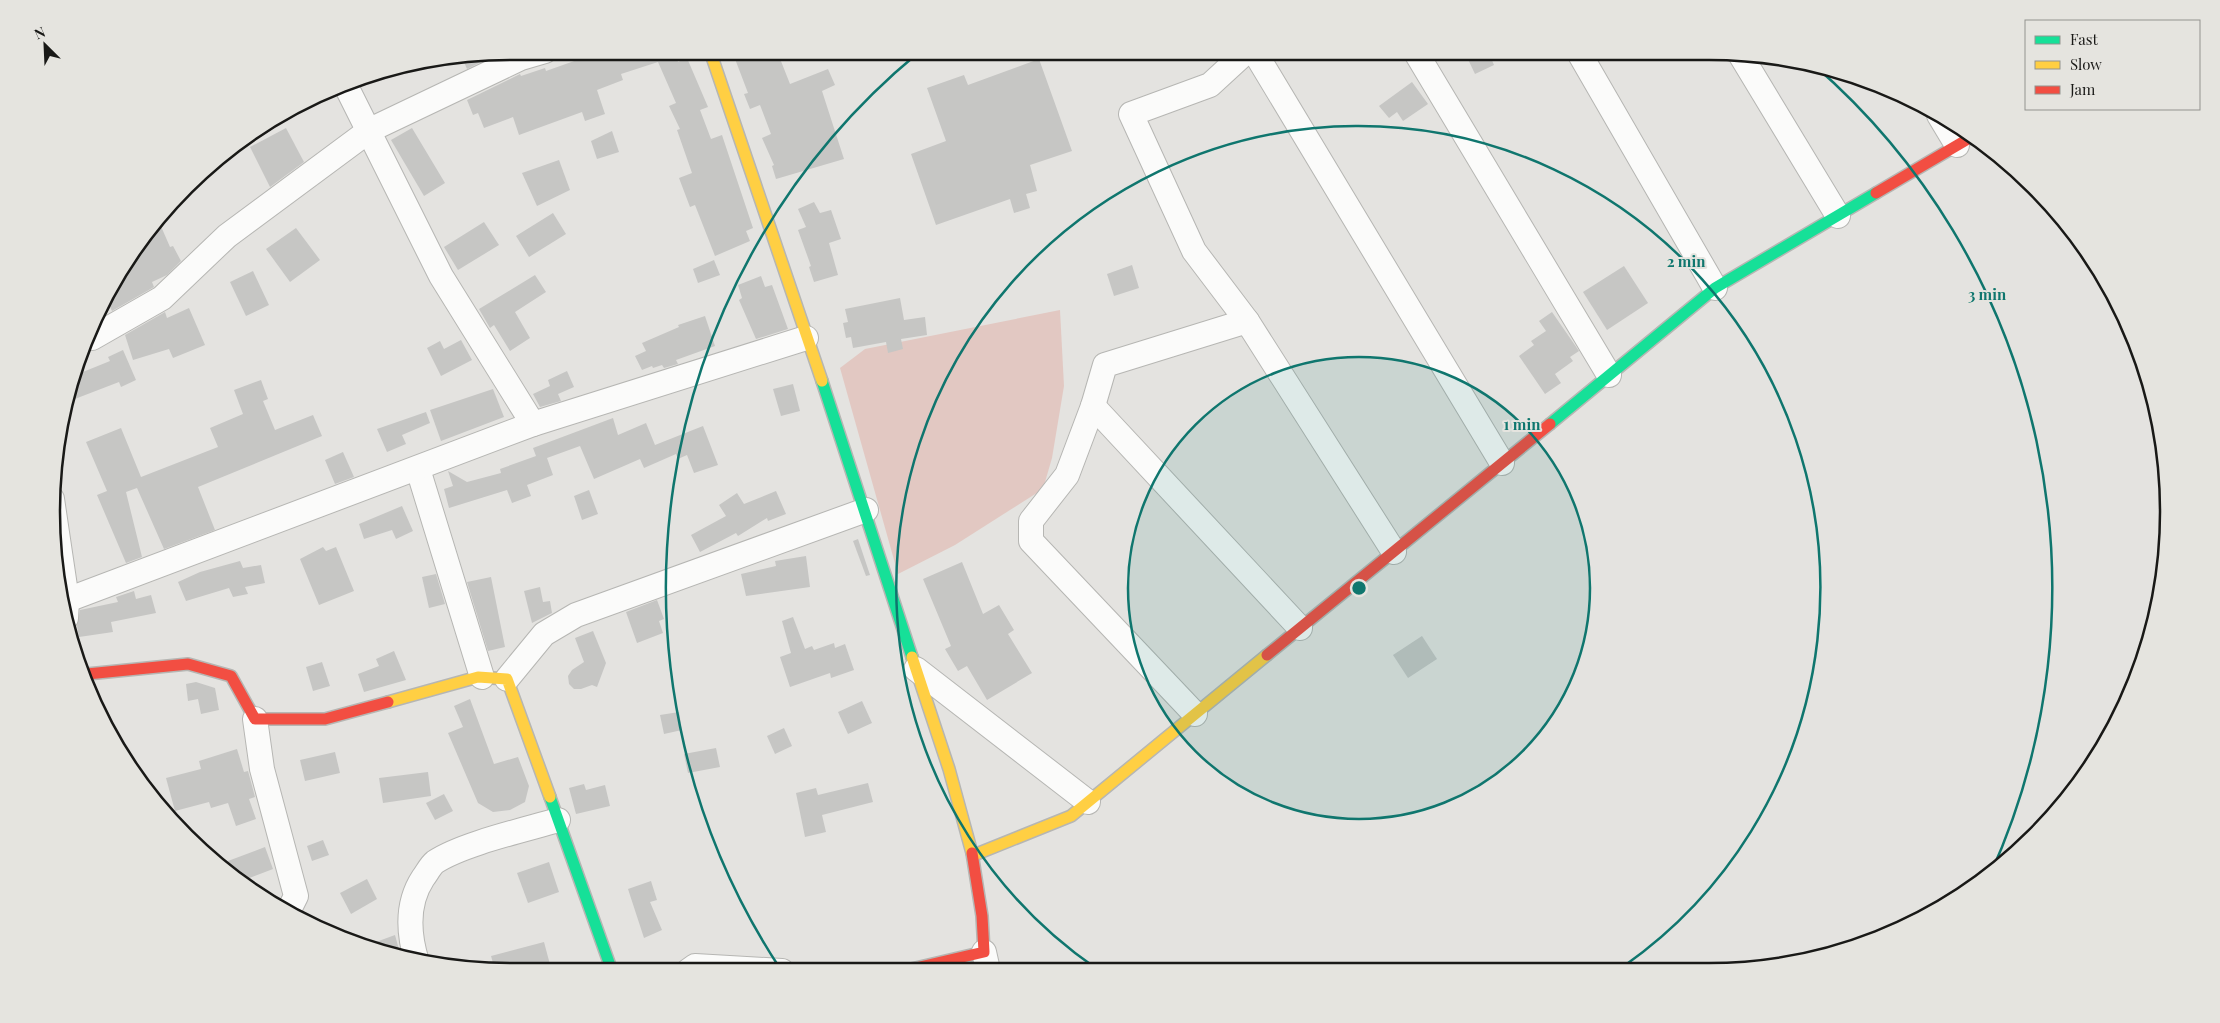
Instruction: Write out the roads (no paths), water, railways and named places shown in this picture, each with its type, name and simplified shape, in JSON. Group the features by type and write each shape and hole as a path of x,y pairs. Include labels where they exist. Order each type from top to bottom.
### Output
{"street":[{"path":"95,336 162,298 227,236 370,130 517,60"},
{"path":"713,60 866,510 974,855 984,918 986,961 968,963"},
{"path":"1237,60 1210,85 1131,114 1194,250 1247,321 1394,552"},
{"path":"1259,60 1502,463"},
{"path":"1420,60 1609,375"},
{"path":"1583,60 1715,288"},
{"path":"1745,62 1838,216"},
{"path":"349,90 442,276 533,424"},
{"path":"974,855 1071,816 1715,288 1965,141"},
{"path":"1195,714 1031,541 1031,522 1067,475 1093,406 1105,365 1247,321"},
{"path":"71,608 533,424 806,338"},
{"path":"1093,406 1300,628"},
{"path":"418,470 482,677"},
{"path":"507,679 544,634 576,615 866,510"},
{"path":"90,674 188,664 231,676 255,720 262,769 296,896 291,906"},
{"path":"916,669 1088,802"},
{"path":"255,720 325,719 482,677 507,679"},
{"path":"507,679 609,963"},
{"path":"414,952 409,920 416,889 433,863 465,849 558,820"}]}
